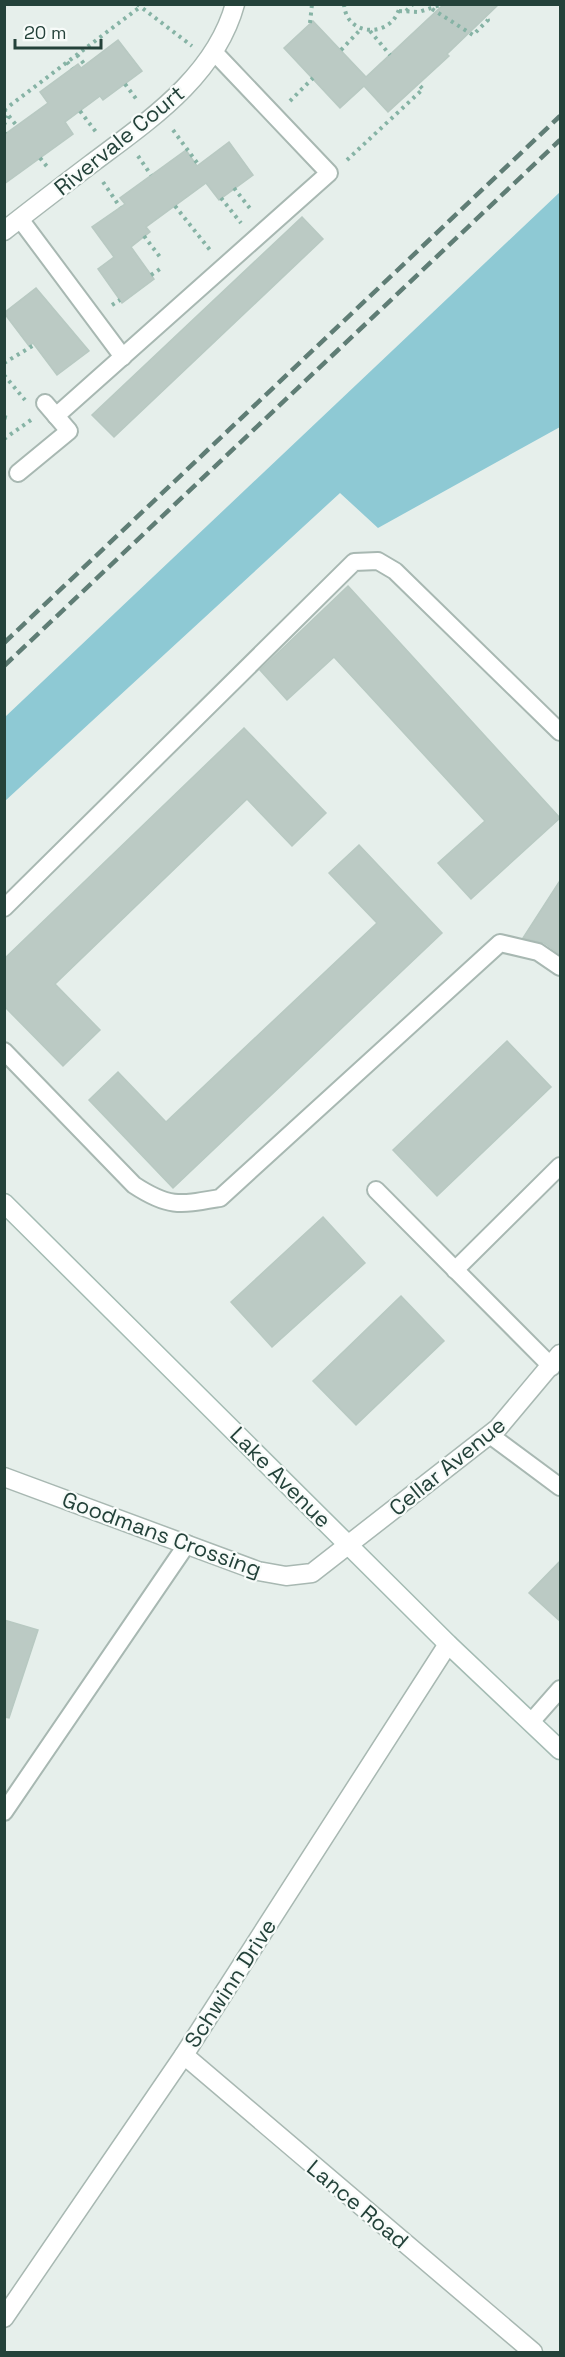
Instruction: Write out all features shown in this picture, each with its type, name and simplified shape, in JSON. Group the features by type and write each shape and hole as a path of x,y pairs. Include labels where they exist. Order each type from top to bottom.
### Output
{"street":[{"name":"Rivervale Court","path":"4,231 160,112 211,56 230,25 235,4"},
{"name":"Lake Avenue","path":"4,1203 448,1644 561,1750"},
{"name":"Cellar Avenue","path":"350,1545 490,1435 556,1361"},
{"name":"Goodmans Crossing","path":"4,1477 258,1571 286,1576 312,1573 350,1545"},
{"name":"Schwinn Drive","path":"4,2318 184,2055 448,1644"},
{"name":"Lance Road","path":"184,2055 530,2352"}],"lane":[{"path":"18,473 69,431 50,409 123,357 329,173 211,56"},
{"path":"20,219 123,357"},
{"path":"4,908 354,562 378,561 395,571 561,732"},
{"path":"4,1051 134,1185 154,1198 180,1205 220,1198 500,943 538,952 561,967"},
{"path":"455,1270 561,1166"},
{"path":"376,1190 455,1270 556,1361"},
{"path":"490,1435 561,1487"},
{"path":"4,1812 187,1544"},
{"path":"531,1722 561,1689"}],"path":[{"path":"310,23 312,4"},
{"path":"344,4 348,17 362,29 370,31 388,26 399,11 400,4"},
{"path":"406,11 413,4"},
{"path":"399,11 432,9 443,4"},
{"path":"17,126 4,110 139,6 211,56"},
{"path":"432,9 472,35 488,20 486,17"},
{"path":"341,50 362,29"},
{"path":"370,31 390,55"},
{"path":"77,55 85,65"},
{"path":"67,62 72,68"},
{"path":"274,116 313,78"},
{"path":"329,173 345,162 423,89 418,84"},
{"path":"160,112 198,164"},
{"path":"4,124 8,116"},
{"path":"91,164 120,207"},
{"path":"234,188 260,234"},
{"path":"221,198 260,234"},
{"path":"175,206 223,267"},
{"path":"144,236 160,257"},
{"path":"151,275 160,269"},
{"path":"4,363 34,345"},
{"path":"4,375 28,404"},
{"path":"4,439 50,409"}],"water":[{"path":"560,192 560,427 378,528 340,493 5,801 5,717"}],"building":[{"path":"444,4 499,4 447,54 449,56 388,112 364,86 340,108 284,48 313,21 366,77"},
{"path":"118,40 142,71 103,100 100,96 65,122 73,134 4,184 4,135 48,103 40,92 78,64 81,68"},
{"path":"229,142 253,175 219,200 206,183 146,227 150,232 131,247 154,279 122,303 98,269 114,257 92,227 125,204 120,198 186,150 197,166"},
{"path":"302,217 323,239 114,437 92,415"},
{"path":"36,288 89,351 57,375 33,343 29,346 4,313"},
{"path":"348,586 560,818 471,899 438,863 485,821 334,657 287,700 260,670"},
{"path":"244,728 326,813 292,846 247,799 55,984 100,1030 63,1066 4,1006 4,959"},
{"path":"359,845 442,933 173,1188 89,1100 118,1072 166,1122 377,923 329,873"},
{"path":"561,879 561,955 544,943 523,938"},
{"path":"507,1041 551,1087 437,1196 393,1150"},
{"path":"323,1217 365,1263 272,1347 231,1302"},
{"path":"401,1296 444,1341 356,1425 313,1381"},
{"path":"561,1560 561,1622 529,1593"},
{"path":"4,1620 38,1630 9,1718 4,1717"}],"railway":[{"path":"4,643 560,116"},
{"path":"4,666 560,140"}]}
